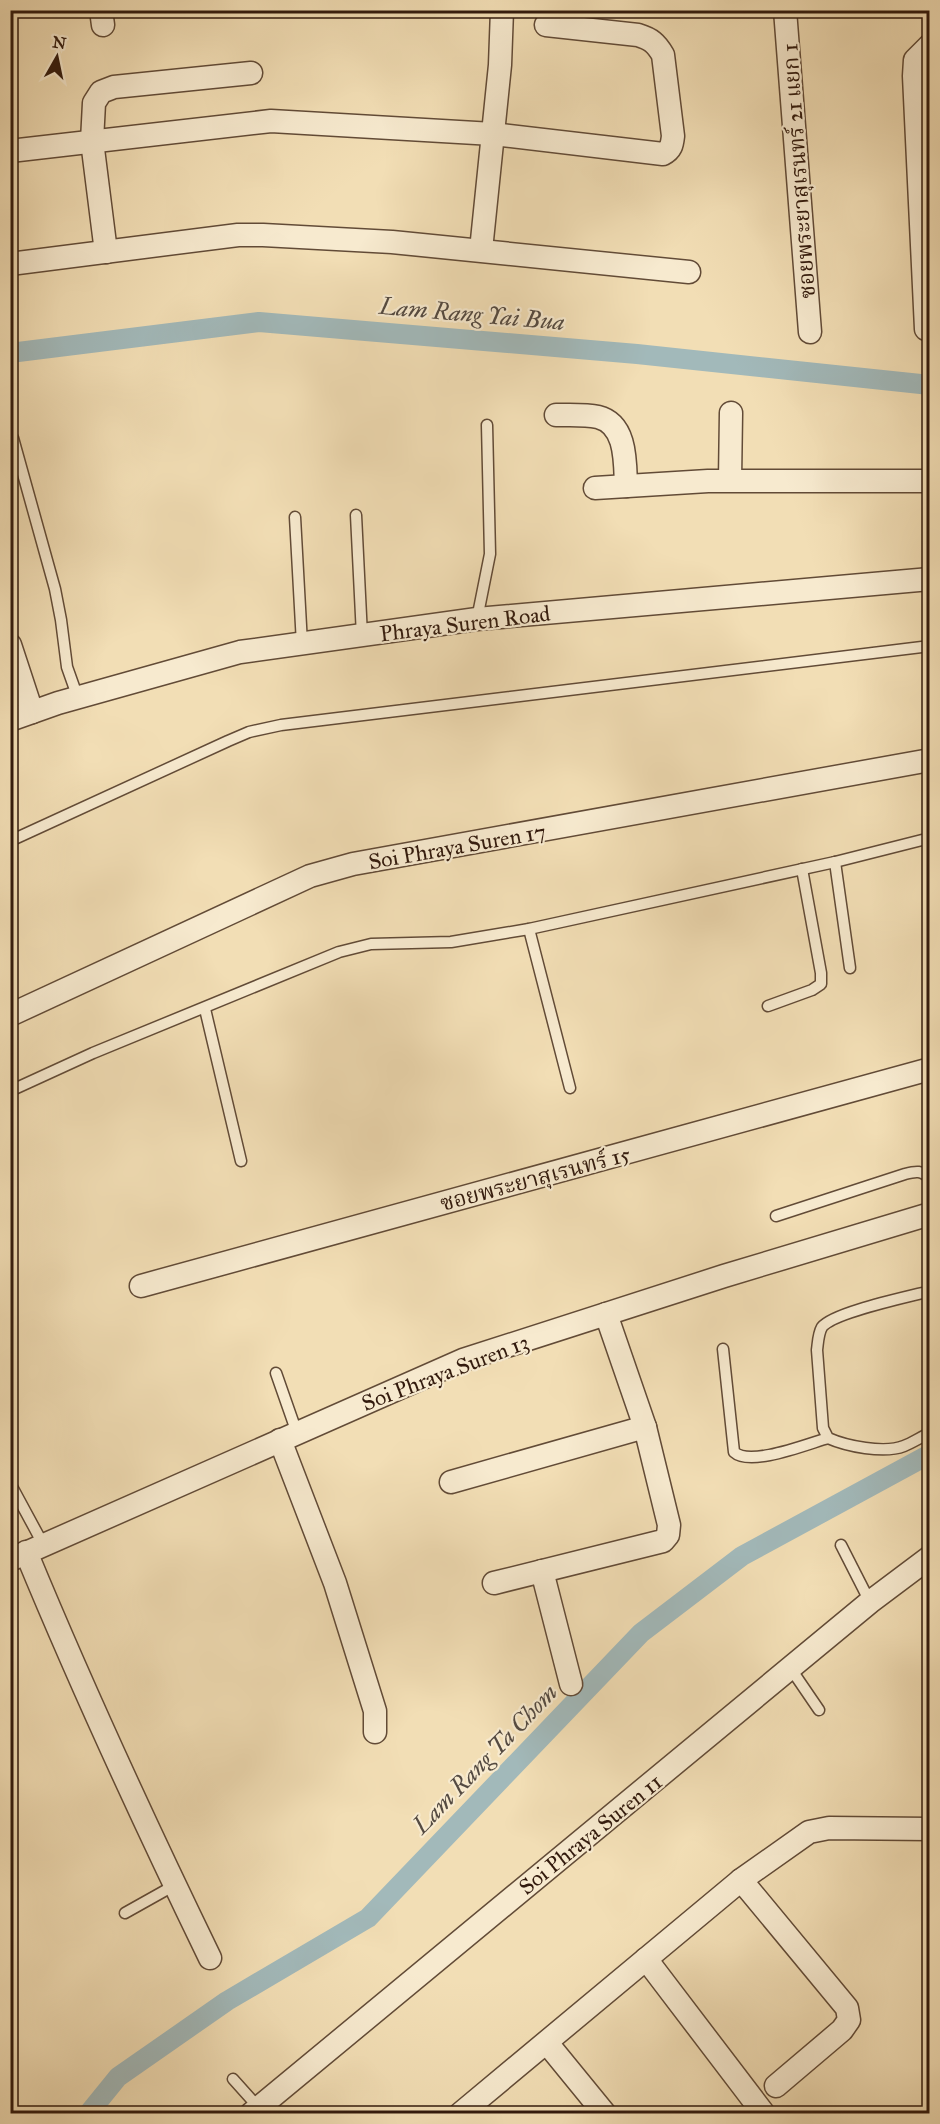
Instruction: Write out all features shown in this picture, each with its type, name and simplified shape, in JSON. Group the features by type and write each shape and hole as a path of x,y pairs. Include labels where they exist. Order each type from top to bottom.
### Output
{"street":[{"path":"482,250 500,65 502,10"},
{"name":"ซอยพระยาสุเรนทร์ 21 แยก 1","path":"785,10 810,332"},
{"path":"10,151 271,121 493,134 663,154 669,151 673,136 663,55 657,45 650,39 638,35 546,25"},
{"path":"926,329 914,76 915,60 930,45"},
{"path":"106,252 92,141 94,103 101,92 114,87 251,73"},
{"path":"10,264 238,236 263,235 392,242 689,272"},
{"path":"730,480 731,413"},
{"path":"556,415 599,417 611,424 620,437 625,455 626,486"},
{"path":"595,488 730,480 930,481"},
{"name":"Phraya Suren Road","path":"10,720 78,698 240,652 477,619 930,579"},
{"path":"12,657 32,712"},
{"name":"Soi Phraya Suren 17","path":"10,1015 310,876 353,864 930,760"},
{"name":"ซอยพระยาสุเรนทร์ 15","path":"141,1286 930,1069"},
{"name":"Soi Phraya Suren 13","path":"26,1552 463,1360 930,1214"},
{"path":"494,1583 663,1540 668,1535 669,1525 645,1427 606,1314"},
{"path":"451,1482 645,1427"},
{"path":"289,1437 375,1711 375,1732"},
{"path":"26,1552 85,1693 210,1958"},
{"name":"Soi Phraya Suren 11","path":"255,2110 870,1602 930,1557"},
{"path":"542,1571 571,1684"},
{"path":"460,2114 741,1880 809,1832 829,1828 930,1829"},
{"path":"741,1880 847,2008 849,2019 843,2030 776,2086"},
{"path":"646,1959 764,2114"},
{"path":"547,2043 605,2114"}],"lane":[{"path":"477,619 490,554 487,425"},
{"path":"13,438 55,589 62,620 67,667 78,698"},
{"path":"356,515 362,636"},
{"path":"295,517 302,644"},
{"path":"10,841 249,732 281,725 930,646"},
{"path":"10,1091 93,1053 205,1009 339,952 371,944 451,942 529,929 835,862 930,838"},
{"path":"835,862 850,968"},
{"path":"768,1006 812,990 821,984 802,869"},
{"path":"529,929 570,1088"},
{"path":"205,1009 241,1161"},
{"path":"776,1216 905,1174 918,1171 930,1179"},
{"path":"930,1291 839,1316 823,1326 818,1338 817,1350 823,1428 828,1438 841,1444 888,1449 902,1447 930,1433"},
{"path":"723,1349 734,1452 739,1457 752,1458 773,1454 828,1438"},
{"path":"276,1373 289,1437"},
{"path":"10,1483 26,1552"},
{"path":"841,1545 870,1602"},
{"path":"791,1669 819,1710"},
{"path":"125,1913 174,1885"},
{"path":"233,2079 255,2110"}],"waterway":[{"name":"Lam Rang Yai Bua","path":"10,353 259,322 637,354 930,385"},
{"name":"Lam Rang Ta Chom","path":"88,2114 118,2077 227,2001 368,1918 641,1633 742,1556 930,1454"}]}
